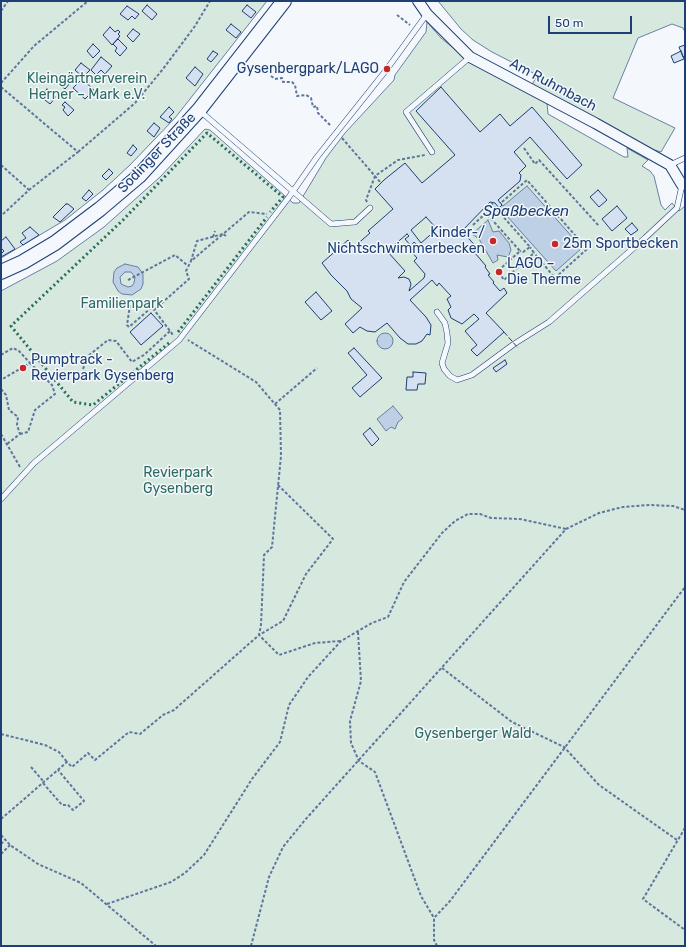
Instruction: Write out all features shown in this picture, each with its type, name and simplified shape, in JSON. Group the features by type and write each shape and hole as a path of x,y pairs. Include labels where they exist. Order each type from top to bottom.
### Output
{"main road":[{"name":"Sodinger Straße","path":"1,272 23,262 55,242 100,209 139,176 199,110 284,1"}],"street":[{"name":"Am Ruhmbach","path":"418,1 427,14 470,57 595,123 670,165 683,186"}],"lane":[{"path":"1,499 23,473 180,338 427,14"},
{"path":"432,152 406,112 470,57"},
{"path":"199,110 331,224 355,222 370,208"},
{"path":"670,165 685,158"},
{"path":"437,312 445,323 447,333 448,343 442,363 444,369 450,376 457,380 472,375 514,344 549,322 645,238 677,208 683,186"}],"path":[{"path":"1,11 8,1"},
{"path":"1,84 34,46 88,1"},
{"path":"1,216 29,190 78,152 135,103 195,26 210,1"},
{"path":"397,14 413,27"},
{"path":"271,76 274,79 282,78 283,82 292,82 295,85 297,96 306,95 311,98 312,107 317,106 318,113 334,130"},
{"path":"1,87 78,152"},
{"path":"340,136 381,183"},
{"path":"524,148 535,164 539,160 599,226"},
{"path":"370,208 366,200 375,176 398,160 414,156 423,156 432,152"},
{"path":"1,165 29,190"},
{"path":"473,225 486,213 486,209 492,204 555,278 587,249 527,180 502,202"},
{"path":"130,305 127,325 129,327 152,308 154,310 189,279 186,271 188,267 187,265 249,212 269,214 273,217"},
{"path":"486,213 520,251"},
{"path":"213,237 215,231"},
{"path":"191,261 197,241 222,234 226,236"},
{"path":"530,247 524,252 520,251 498,271 504,280 534,253"},
{"path":"128,280 175,255 187,265"},
{"path":"154,310 170,331 256,382 280,410 281,456 272,547 264,555 261,625 259,635"},
{"path":"86,373 83,369 88,356 108,340 116,341 132,362 144,355 170,331"},
{"path":"1,355 13,348 19,351 52,385 55,394 35,410 28,432 20,434 7,444"},
{"path":"1,380 30,363"},
{"path":"275,404 317,368"},
{"path":"1,389 6,395 9,410 18,418 17,425 20,434"},
{"path":"1,434 23,473"},
{"path":"1,734 46,745 59,752 72,767 88,753 95,760 129,732 140,734 163,715 174,710 259,635 283,622 306,574 333,539 278,485"},
{"path":"251,946 269,877 283,847 305,820 566,528 599,513 623,507 649,505 673,506 685,510"},
{"path":"107,904 171,882 185,873 204,855 252,779 280,742 289,705 308,677 341,641 388,617 404,582 437,539 454,521 468,514 480,514 491,518 520,519 566,528"},
{"path":"434,918 450,901 685,587"},
{"path":"358,632 361,681 350,721 350,743 359,761 374,772 421,896 434,918 434,940 437,946"},
{"path":"259,635 279,655 315,643 341,641"},
{"path":"442,668 512,722 564,747 599,785 677,840"},
{"path":"1,819 67,762"},
{"path":"31,767 62,805 68,805 73,810 84,801 58,770"},
{"path":"685,828 642,899 685,930"},
{"path":"1,836 10,845 38,864 81,883 156,946"},
{"path":"1,844 5,840"},
{"path":"1,854 10,845"}],"green space":[{"name":"Kleingärtnerverein Herner – Mark e.V.","path":"1,1 267,1 175,118 130,165 103,190 65,220 1,258"},
{"path":"438,1 685,1 685,32 683,28 672,24 638,38 613,98 675,128 661,152 648,148 532,85 537,75 492,52 473,40 461,29"},
{"path":"427,22 441,38 472,63 547,103 548,114 624,157 628,157 627,148 648,160 642,166 650,171 654,176 661,205 665,210 672,203 679,211 685,206 685,946 1,946 1,291 57,261 104,227 160,177 205,129 210,130 293,203 299,203 326,158 345,133 394,80 395,75 426,32"}],"water":[{"name":"Spaßbecken","path":"527,186 582,248 556,271 497,205 500,202 503,206"},
{"name":"Kinder-/ Nichtschwimmerbecken","path":"488,220 493,232 499,231 509,243 511,250 508,257 497,255 498,260 493,263 479,239 472,234"},
{"path":"125,264 138,267 143,274 143,284 141,289 132,295 122,294 118,291 113,282 114,272 117,268","holes":["125,272 131,272 135,277 132,286 128,287 121,284 120,277"]},
{"path":"385,333 392,338 393,341 388,348 385,349 378,344 377,341 382,334"},
{"path":"393,406 403,418 398,422 395,429 391,427 386,431 377,419"}],"building":[{"path":"147,5 157,14 152,20 142,11"},
{"path":"247,5 256,12 251,18 242,11"},
{"path":"127,6 139,14 135,19 132,16 128,20 120,14"},
{"path":"231,24 241,32 236,38 226,30"},
{"path":"110,27 115,32 118,30 120,32 118,34 120,36 112,45 103,35"},
{"path":"133,29 140,34 133,42 127,36"},
{"path":"118,39 127,48 120,56 115,51 117,48 113,44"},
{"path":"93,44 100,51 93,58 87,51"},
{"path":"685,45 685,56 683,57 679,47"},
{"path":"213,51 218,54 211,62 207,59"},
{"path":"681,51 684,59 674,63 671,56"},
{"path":"101,57 112,66 105,74 101,70 96,75 91,70"},
{"path":"81,63 90,70 83,77 75,70"},
{"path":"195,67 203,74 195,86 186,78"},
{"path":"64,78 70,83 65,89 59,84"},
{"path":"82,79 94,90 85,99 73,88"},
{"path":"441,87 480,132 500,114 510,126 532,107 582,165 567,179 530,137 514,152 526,166 519,173 521,175 520,181 498,200 502,205 499,208 495,203 490,202 462,231 479,250 475,253 486,266 485,267 490,274 488,275 494,282 493,283 500,291 504,288 507,293 486,313 504,332 477,356 471,350 477,345 465,331 479,319 474,314 462,324 451,318 448,310 451,307 447,299 451,296 439,283 437,286 432,280 410,300 426,317 431,325 430,335 427,334 422,341 416,344 408,344 400,338 387,323 375,332 367,331 360,327 353,333 345,324 362,308 351,299 347,291 331,275 322,263 348,240 354,247 370,233 368,231 393,209 375,189 384,180 405,163 422,183 455,155 416,111","holes":["426,217 437,229 421,243 411,230","407,234 409,236 405,239 411,246 414,242 418,246 411,251 417,258 414,261 425,274 424,278 409,291 411,284 409,279 404,277 398,278 405,271 387,251"]},
{"path":"47,89 56,97 50,104 40,96"},
{"path":"65,102 74,110 68,116 63,110 65,107 62,105"},
{"path":"169,107 174,112 169,117 172,119 169,123 160,117"},
{"path":"154,123 160,128 154,137 147,131"},
{"path":"133,145 137,149 131,156 127,153"},
{"path":"109,169 113,173 106,180 102,176"},
{"path":"89,190 93,194 86,201 82,198"},
{"path":"598,190 607,200 599,207 590,197"},
{"path":"66,204 74,209 60,222 53,217"},
{"path":"617,206 627,218 612,231 602,219"},
{"path":"632,223 638,230 631,235 625,229"},
{"path":"30,227 39,235 23,245 20,242 26,238 22,233"},
{"path":"6,237 15,249 1,257 1,254 4,251 1,248 1,241"},
{"path":"316,292 332,311 321,320 305,302"},
{"name":"Familienpark","path":"151,313 163,326 141,345 130,332"},
{"path":"354,348 382,378 360,397 352,388 367,375 348,353"},
{"path":"505,360 507,364 496,372 493,368"},
{"path":"413,372 426,373 425,384 418,384 417,390 406,390 407,377 413,377"},
{"path":"370,428 379,439 372,446 363,434"}],"hedge":[{"path":"169,343 93,405 73,402 11,326 123,220 207,133 283,197 270,212"},
{"path":"178,332 267,217"}],"fence":[{"path":"504,332 518,348"}],"place":[{"name":"Gysenbergpark/LAGO","path":"387,69"},
{"name":"Kinder-/ Nichtschwimmerbecken","path":"493,241"},
{"name":"25m Sportbecken","path":"555,244"},
{"name":"LAGO – Die Therme","path":"499,272"},
{"name":"Pumptrack - Revierpark Gysenberg","path":"23,368"}],"park label":[{"name":"Revierpark Gysenberg","path":"178,482"},
{"name":"Gysenberger Wald","path":"473,734"}]}
